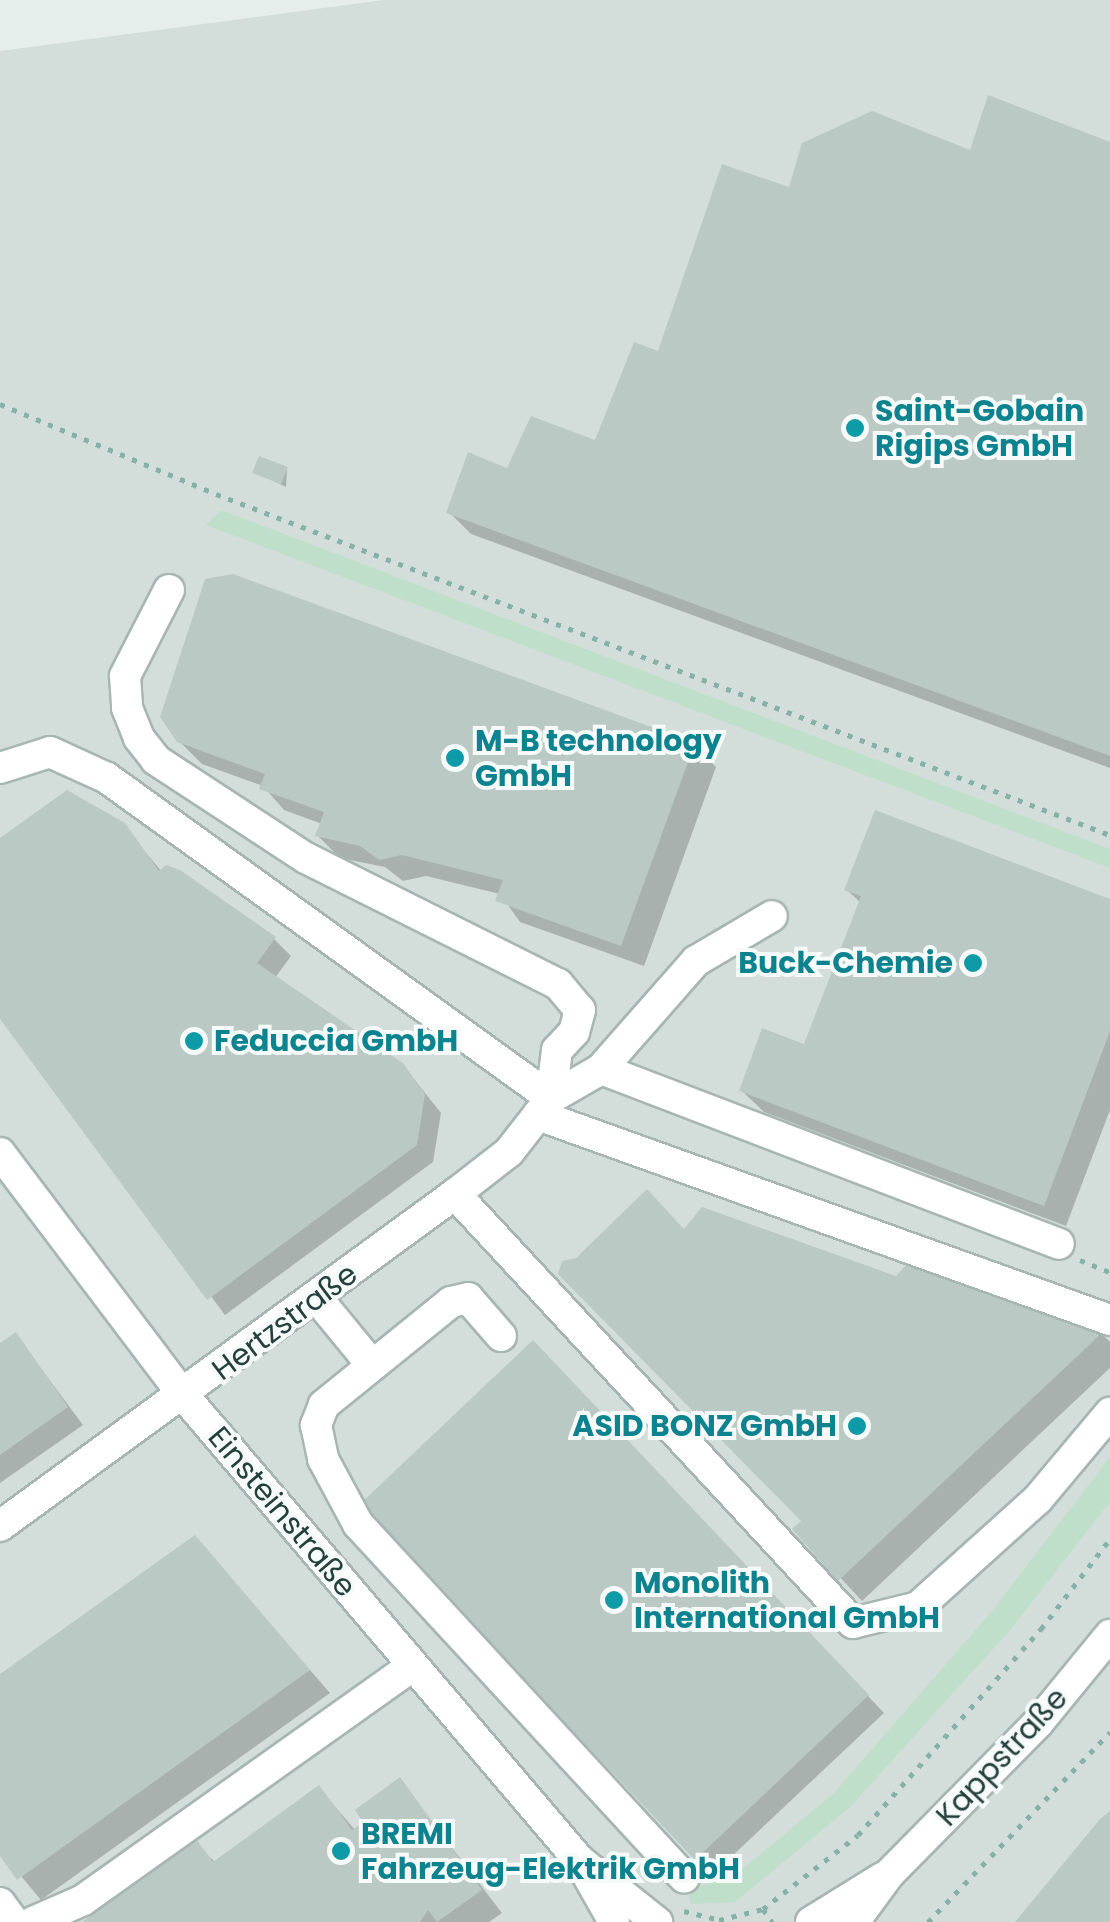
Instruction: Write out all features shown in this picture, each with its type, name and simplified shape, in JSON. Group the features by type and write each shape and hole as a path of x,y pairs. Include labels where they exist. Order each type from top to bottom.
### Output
{"street":[{"path":"170,590 124,676 127,708 140,738 156,760 306,858 558,984 580,1010 574,1032 557,1050 545,1106"},
{"path":"0,768 50,752 106,778 545,1106 1110,1320"},
{"path":"545,1106 601,1069 696,960 772,916"},
{"path":"601,1069 1059,1244"},
{"name":"Hertzstraße","path":"0,1526 184,1396 455,1194 509,1152 545,1106"},
{"name":"Einsteinstraße","path":"0,1154 184,1396 579,1860 614,1922"},
{"path":"455,1194 854,1623 918,1607 1038,1500 1110,1413"},
{"path":"317,1298 372,1365"},
{"path":"501,1336 468,1298 451,1302 324,1405 316,1425 323,1459 358,1524 684,1877"},
{"name":"Kappstraße","path":"854,1922 888,1874 1038,1723 1110,1636"},
{"path":"34,1922 83,1900 412,1666"},
{"name":"Einsteinstraße","path":"579,1860 668,1915"},
{"name":"Kappstraße","path":"811,1922 888,1874"},
{"path":"0,1903 14,1922"}],"path":[{"path":"0,404 216,494 1110,835"},
{"path":"668,1915 719,1920 763,1908 858,1835 1041,1629 1110,1538"},
{"path":"928,1922 1110,1732"},
{"path":"763,1908 772,1922"}],"shaded area":[{"path":"383,0 1110,0 1110,1922 0,1922 0,51"}],"green space":[{"path":"221,510 1110,849 1110,868 206,525"},
{"path":"1110,1457 1110,1502 1011,1629 850,1807 735,1902 691,1904 688,1892 744,1868 835,1792 992,1611"}],"building":[{"name":"Saint-Gobain Rigips GmbH","path":"988,95 1110,142 1110,756 446,513 468,452 507,468 531,416 595,440 634,342 658,351 722,164 789,187 802,143 872,111 970,150"},
{"path":"259,456 288,467 281,484 252,473"},
{"name":"M-B technology GmbH","path":"233,574 695,743 621,946 495,901 503,880 402,855 379,860 360,846 315,836 324,812 259,789 265,774 177,742 160,717 205,579"},
{"name":"Feduccia GmbH","path":"67,790 125,823 159,871 166,865 180,870 276,937 257,963 403,1063 425,1094 417,1145 207,1300 0,1019 0,838"},
{"name":"Buck-Chemie","path":"875,810 1110,899 1110,1031 1044,1206 739,1091 762,1028 804,1044 861,896 844,890"},
{"name":"ASID BONZ GmbH","path":"647,1189 684,1229 702,1207 896,1276 907,1264 1103,1332 838,1581 792,1529 801,1521 558,1274 562,1261 576,1258"},
{"path":"16,1332 68,1407 0,1455 0,1343"},
{"name":"Monolith International GmbH","path":"533,1340 869,1695 695,1860 359,1505"},
{"path":"195,1535 310,1670 17,1880 0,1856 0,1674"},
{"name":"BREMI Fahrzeug-Elektrik GmbH","path":"400,1777 482,1890 437,1922 428,1910 420,1922 82,1922 196,1839 213,1862 319,1785 352,1830 363,1822 355,1810"},
{"path":"1110,1811 1110,1922 1015,1922 1100,1819"}],"place":[{"name":"Saint-Gobain Rigips GmbH","path":"855,428"},
{"name":"M-B technology GmbH","path":"455,758"},
{"name":"Buck-Chemie","path":"973,963"},
{"name":"Feduccia GmbH","path":"194,1041"},
{"name":"ASID BONZ GmbH","path":"857,1426"},
{"name":"Monolith International GmbH","path":"614,1600"},
{"name":"BREMI Fahrzeug-Elektrik GmbH","path":"341,1851"}]}
